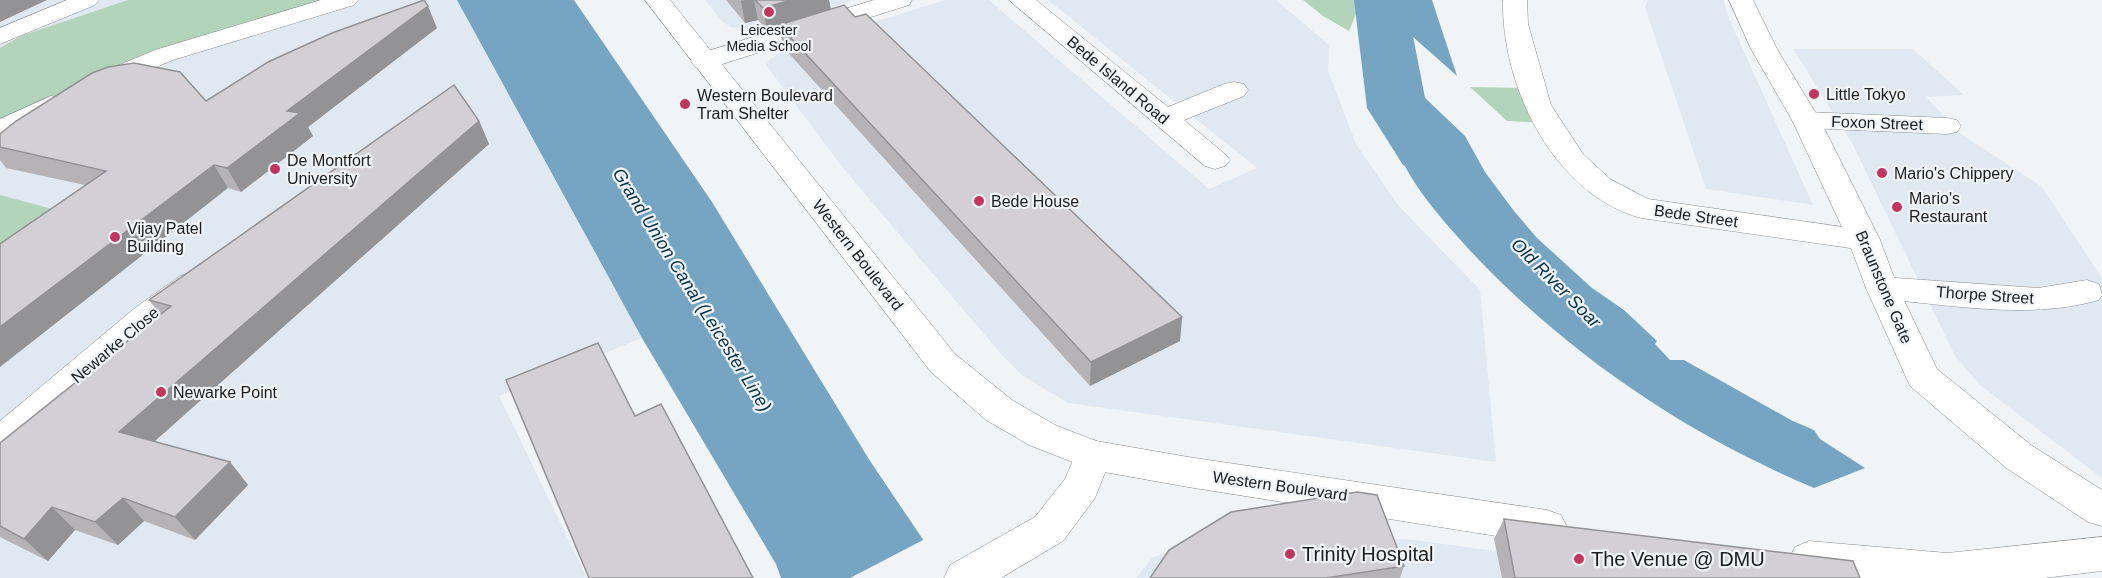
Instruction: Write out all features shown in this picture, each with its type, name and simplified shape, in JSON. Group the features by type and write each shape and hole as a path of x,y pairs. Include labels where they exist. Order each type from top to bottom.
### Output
{"street":[{"path":"0,37 87,0"},
{"path":"0,130 73,94 164,56 346,0"},
{"name":"Western Boulevard","path":"657,0 943,363 999,410 1042,435 1094,455 1188,472 1580,531"},
{"path":"704,61 900,0"},
{"name":"Bede Island Road","path":"1021,0 1215,160"},
{"name":"Bede Street","path":"1515,0 1515,24 1537,105 1572,160 1599,186 1641,208 1864,240"},
{"name":"Braunstone Gate","path":"1741,0 1764,49 1806,120 1864,240 1882,288 1923,377 2018,456 2102,510"},
{"path":"1165,118 1234,90"},
{"name":"Foxon Street","path":"1806,120 1947,126"},
{"name":"Newarke Close","path":"0,442 147,316 213,269"},
{"name":"Thorpe Street","path":"1882,288 2038,300 2087,292"},
{"path":"981,568 1049,529 1081,487 1094,455"},
{"path":"1782,555 1853,564 1947,571 2102,554"}],"shaded area":[{"name":"De Montfort University","path":"0,0 459,0 642,338 499,396 587,578 0,578"},
{"path":"705,0 854,0 759,30 745,30 731,27 723,22"},
{"path":"945,0 989,0 1209,189 1257,168 1048,0 1276,0 1329,45 1328,70 1356,144 1397,204 1480,290 1496,462 1068,403 1023,376 1001,354 843,168 766,65 770,59 787,49"},
{"path":"1648,0 1724,0 1727,14 1813,205 1706,189 1645,7"},
{"path":"1793,49 1913,49 1964,95 1926,97 1961,134 2041,186 2102,278 2102,478 1980,385 1955,356 1852,143"},
{"path":"1221,530 1414,540 1693,578 1136,578 1152,558"}],"green space":[{"path":"128,0 348,0 89,78 0,125 0,48 21,36"},
{"path":"1303,0 1362,0 1349,31 1323,16"},
{"path":"1470,87 1533,88 1548,123 1507,121"},
{"path":"0,195 67,213 0,262"}],"water":[{"name":"Grand Union Canal (Leicester Line)","path":"457,0 574,0 712,202 870,461 949,578 781,578 776,564 642,338"},
{"path":"1371,0 1432,0 1457,76"},
{"path":"1360,36 1465,136 1485,172 1537,238 1592,288 1624,310 1657,341 1655,344 1670,360 1684,360 1793,421 1814,430 1820,439 1865,468 1814,488 1767,467 1678,419 1594,362 1554,330 1479,260 1440,216 1413,180 1385,120"}],"pier":[{"path":"1368,0 1371,0 1459,78 1455,78"},
{"path":"1687,358 1797,419 1793,421 1688,362"},
{"path":"927,538 952,578 850,578"}],"building":[{"name":"Vijay Patel Building","path":"424,0 428,6 287,111 300,113 227,168 214,165 0,327 0,244 106,171 0,147 0,134 16,121 92,73 108,67 134,63 180,72 206,101 268,62 332,33"},
{"path":"755,0 791,0 763,8"},
{"name":"Bede House","path":"844,5 855,17 866,14 1182,317 1091,362 779,25"},
{"name":"Newarke Point","path":"454,85 479,121 119,432 230,462 175,517 123,498 95,522 52,507 24,539 0,526 0,443 171,306 149,300"},
{"path":"598,343 635,416 661,404 753,578 589,578 506,380"},
{"name":"Trinity Hospital","path":"1357,492 1377,495 1404,566 1326,578 1150,578 1169,550 1231,512"},
{"path":"1504,519 1853,561 1860,578 1515,578"}],"waterway":[{"name":"Old River Soar","path":"1380,0 1397,108 1425,152"}],"place":[{"name":"Leicester Media School","path":"769,12"},
{"name":"Little Tokyo","path":"1814,94"},
{"name":"Western Boulevard Tram Shelter","path":"685,104"},
{"name":"De Montfort University","path":"275,169"},
{"name":"Mario's Chippery","path":"1882,173"},
{"name":"Bede House","path":"979,201"},
{"name":"Mario's Restaurant","path":"1897,207"},
{"name":"Vijay Patel Building","path":"115,237"},
{"name":"Newarke Point","path":"161,392"},
{"name":"Trinity Hospital","path":"1290,554"},
{"name":"The Venue @ DMU","path":"1579,559"}]}
